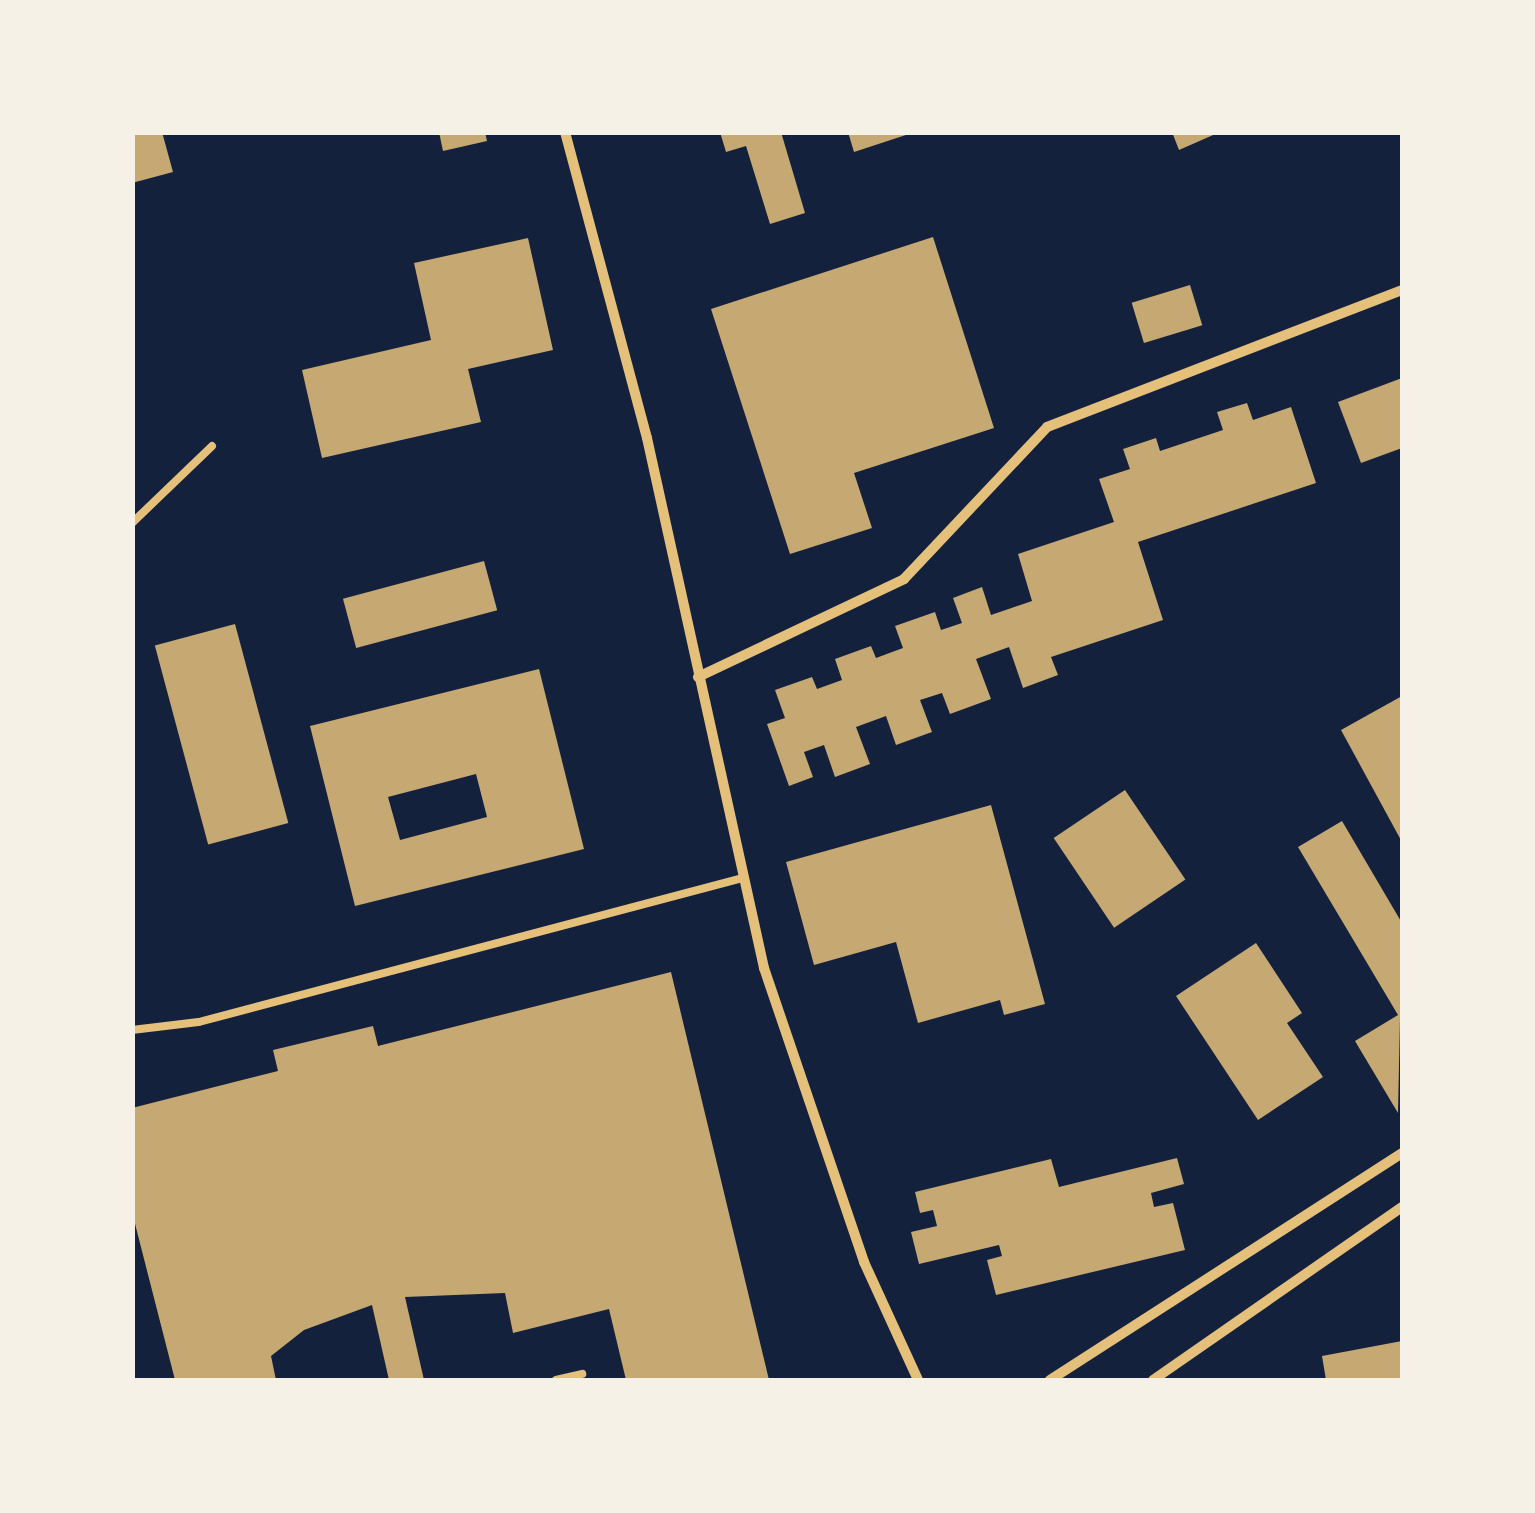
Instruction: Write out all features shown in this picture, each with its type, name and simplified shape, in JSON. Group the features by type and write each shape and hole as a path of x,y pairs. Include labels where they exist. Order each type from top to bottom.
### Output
{"street":[{"path":"565,132 647,438 739,879 790,1059 918,1380"},
{"path":"698,677 904,579 1047,427 1402,290"},
{"path":"1050,1380 1402,1153"},
{"path":"1153,1380 1402,1207"}],"lane":[{"path":"132,523 212,446"},
{"path":"132,1030 199,1022 739,879"},
{"path":"556,1380 582,1374"}],"building":[{"path":"132,132 162,132 173,172 132,183"},
{"path":"439,132 485,132 487,141 443,151"},
{"path":"720,132 781,132 805,213 770,224 746,146 726,152"},
{"path":"848,132 912,132 912,133 854,152"},
{"path":"1172,132 1220,132 1179,150"},
{"path":"933,237 994,428 854,473 872,528 790,554 711,309"},
{"path":"528,238 553,350 468,369 481,422 322,458 302,370 431,340 414,263"},
{"path":"1190,285 1202,325 1144,343 1132,303"},
{"path":"1402,378 1402,448 1361,463 1338,402"},
{"path":"1247,403 1253,420 1291,407 1316,483 1138,542 1163,620 1051,657 1058,675 1023,688 1009,647 976,659 991,699 950,714 942,693 920,700 932,732 896,745 886,716 856,727 870,764 835,777 824,745 804,752 813,777 789,786 767,724 785,718 775,690 812,677 817,689 842,680 835,659 871,646 876,658 903,648 895,626 935,612 941,630 962,623 953,598 982,587 991,615 1032,601 1018,554 1114,522 1099,479 1130,469 1123,449 1156,438 1160,451 1223,430 1217,412"},
{"path":"484,561 497,610 356,648 343,599"},
{"path":"235,624 288,823 208,844 155,645"},
{"path":"539,669 584,849 355,906 310,726","holes":["476,774 487,817 400,840 388,797"]},
{"path":"1402,696 1402,842 1341,730"},
{"path":"1125,790 1185,880 1114,928 1054,838"},
{"path":"991,805 1045,1004 1004,1015 1000,1000 918,1023 896,942 814,965 786,862"},
{"path":"1342,821 1402,923 1398,1113 1355,1041 1398,1015 1298,847"},
{"path":"1256,943 1302,1013 1287,1023 1323,1077 1258,1120 1176,996"},
{"path":"671,972 769,1380 626,1380 609,1309 513,1333 505,1293 405,1297 424,1380 389,1380 372,1305 304,1330 271,1356 276,1380 175,1380 132,1212 132,1108 278,1071 273,1050 373,1026 378,1046"},
{"path":"1177,1158 1184,1184 1151,1193 1154,1207 1173,1203 1185,1250 996,1295 987,1260 1002,1256 999,1245 919,1264 911,1232 937,1226 933,1210 920,1213 915,1192 1051,1159 1059,1187"},
{"path":"1402,1341 1402,1380 1326,1380 1322,1356"}]}
